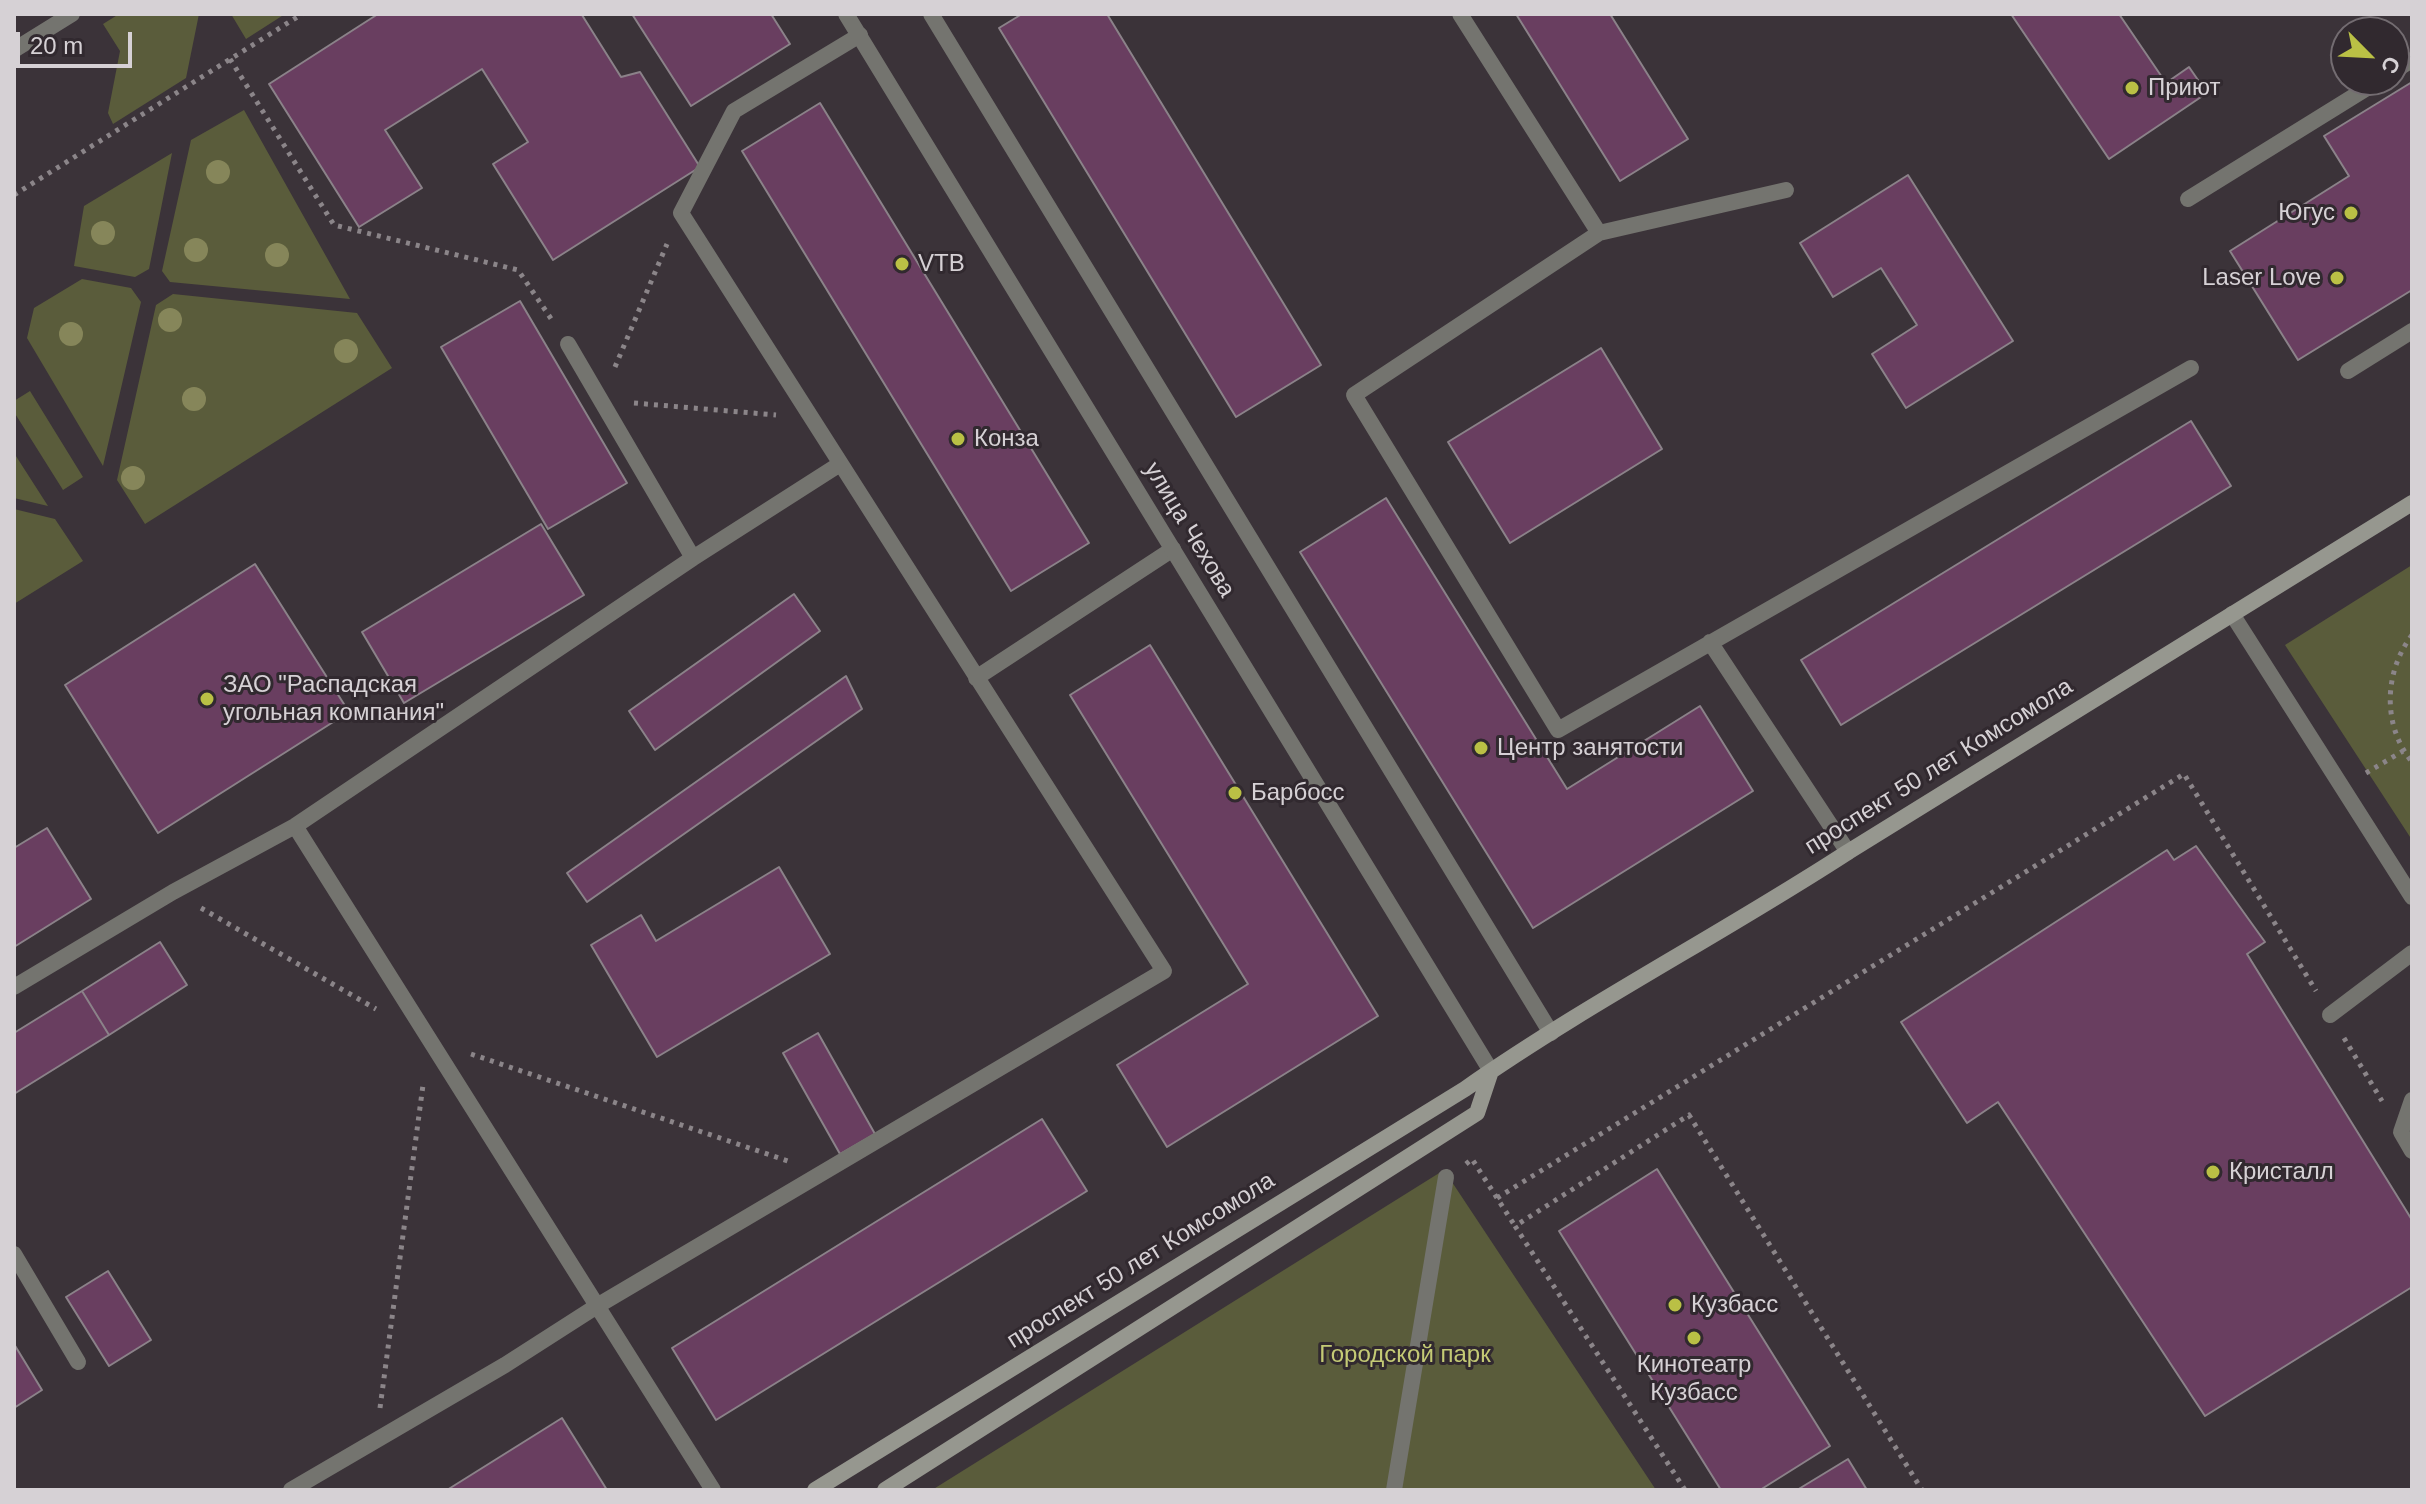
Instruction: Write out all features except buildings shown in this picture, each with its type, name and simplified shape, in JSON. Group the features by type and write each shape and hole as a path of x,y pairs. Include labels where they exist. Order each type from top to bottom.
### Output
{"main road":[{"name":"проспект 50 лет Комсомола","path":"815,1490 1551,1033 1755,912 2412,503"},
{"path":"885,1490 1477,1113 1491,1071"}],"street":[{"path":"14,50 72,14"},
{"name":"улица Чехова","path":"846,14 1491,1071"},
{"name":"улица Чехова","path":"931,14 1551,1033"},
{"path":"1460,14 1599,233"},
{"path":"291,1490 1164,971 681,213 734,111 860,35"},
{"path":"2188,199 2354,96"},
{"path":"1786,190 1599,233 1354,395 1558,730 2191,368"},
{"path":"2348,371 2412,331"},
{"path":"568,344 693,558"},
{"path":"14,987 173,892 295,826 693,558 840,464"},
{"path":"976,678 1173,549"},
{"path":"2232,614 2412,897"},
{"path":"1710,642 1848,852"},
{"path":"295,826 713,1490"},
{"path":"2330,1015 2412,953"},
{"path":"2412,1100 2401,1132 2412,1151"},
{"path":"1394,1490 1446,1177"},
{"path":"14,1254 78,1362"}],"path":[{"path":"14,195 302,14"},
{"path":"230,59 334,225 518,270 568,344"},
{"path":"681,213 600,400 811,418"},
{"path":"2412,635 2401,650 2390,684 2391,719 2403,751 2412,762"},
{"path":"2342,786 2403,751"},
{"path":"1497,1198 2184,774 2401,1132"},
{"path":"173,892 430,1040 823,1172"},
{"path":"375,1439 430,1040"},
{"path":"1515,1226 1689,1115 1922,1490"},
{"path":"1472,1159 1685,1490"}],"green space":[{"path":"119,14 199,14 186,78 113,124 108,113 120,51 103,24"},
{"path":"231,14 285,14 246,39"},
{"path":"244,110 350,299 170,282 162,271 191,140"},
{"path":"172,153 149,269 135,277 74,266 84,206"},
{"path":"82,279 131,288 141,302 103,466 27,338 34,308"},
{"path":"173,294 357,313 392,368 145,524 117,480 156,305"},
{"path":"30,391 83,477 63,490 14,412 14,401"},
{"path":"14,453 48,506 14,498"},
{"path":"14,509 55,519 83,561 14,604"},
{"path":"2412,565 2412,840 2285,645"},
{"name":"Городской парк","path":"1444,1170 1656,1490 932,1490"}],"place":[{"name":"Приют","path":"2132,88"},
{"name":"Югус","path":"2351,213"},
{"name":"VTB","path":"902,264"},
{"name":"Laser Love","path":"2337,278"},
{"name":"Конза","path":"958,439"},
{"name":"ЗАО \"Распадская угольная компания\"","path":"207,699"},
{"name":"Центр занятости","path":"1481,748"},
{"name":"Барбосс","path":"1235,793"},
{"name":"Кристалл","path":"2213,1172"},
{"name":"Кузбасс","path":"1675,1305"},
{"name":"Кинотеатр Кузбасс","path":"1694,1338"}]}
